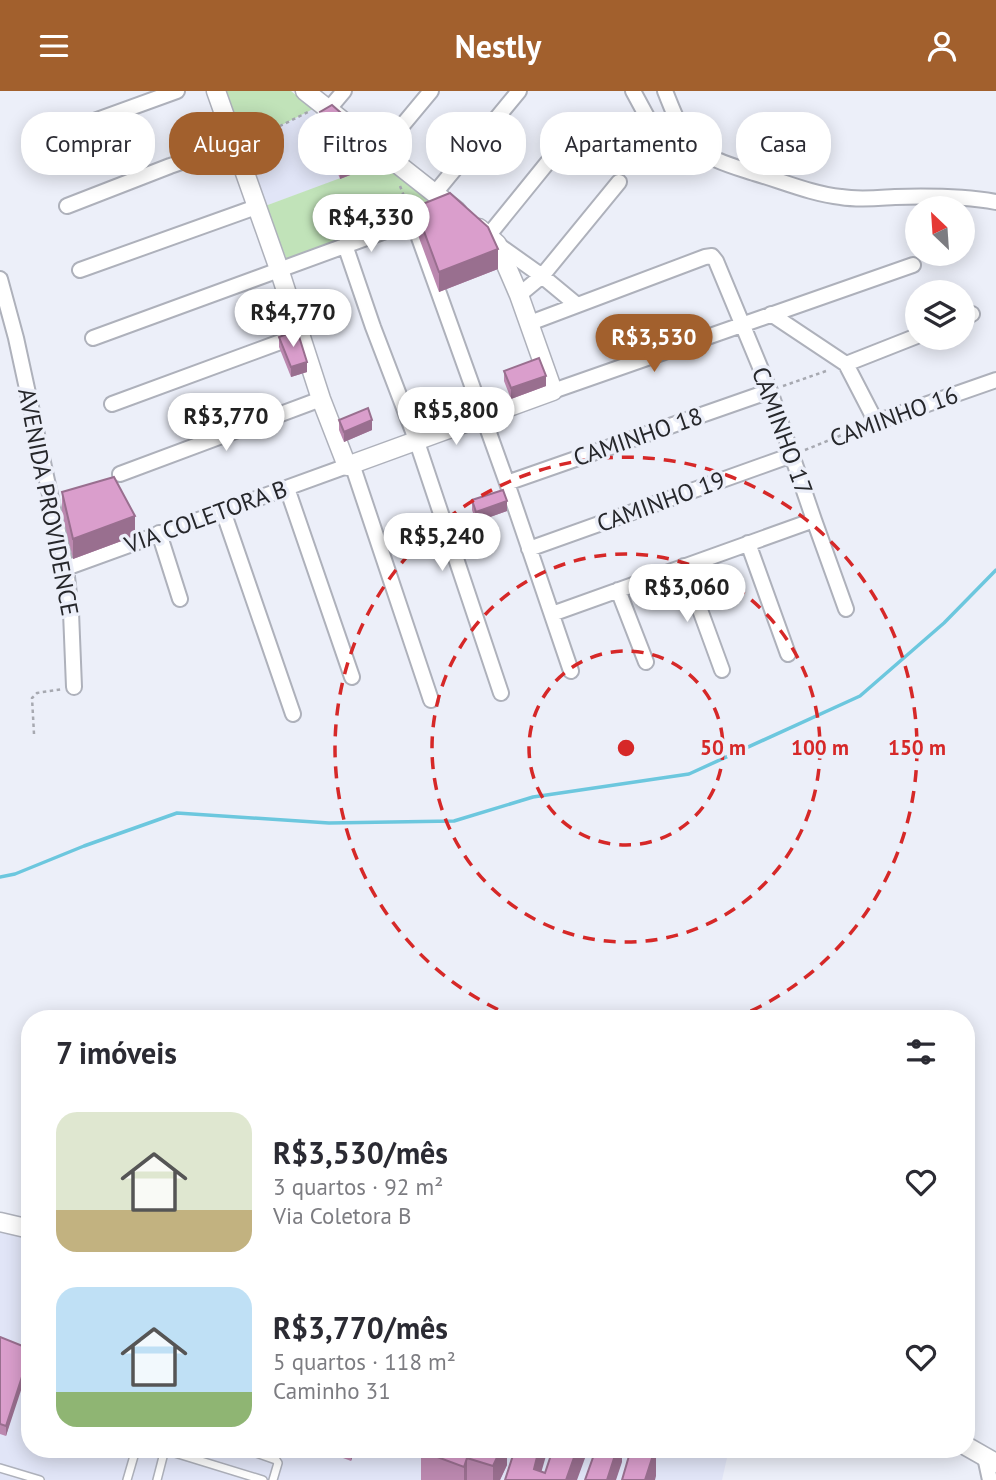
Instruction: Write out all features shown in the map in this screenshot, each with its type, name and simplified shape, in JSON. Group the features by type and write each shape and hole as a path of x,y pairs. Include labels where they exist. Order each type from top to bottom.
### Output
{"street":[{"path":"119,112 177,91"},
{"path":"216,91 223,112"},
{"path":"305,91 331,112"},
{"path":"325,107 344,91"},
{"path":"412,114 431,91"},
{"path":"435,193 519,91"},
{"path":"633,91 644,112"},
{"path":"665,91 691,142 702,152 743,169 840,197 927,197 996,202"},
{"path":"67,206 169,168"},
{"path":"245,175 279,269 321,400 350,465 431,699"},
{"path":"412,175 577,305 530,323"},
{"path":"492,240 541,175"},
{"path":"519,295 542,276 619,182"},
{"path":"93,338 452,206"},
{"path":"80,270 256,207"},
{"path":"413,221 572,671"},
{"path":"492,240 519,295 553,391"},
{"path":"345,245 416,442 501,693"},
{"name":"CAMINHO 17","path":"577,305 712,256 770,391 846,609"},
{"name":"VIA COLETORA B","path":"66,568 907,266"},
{"name":"AVENIDA PROVIDENCE","path":"0,279 16,338 66,568 74,687"},
{"path":"771,314 846,364 876,422"},
{"path":"112,404 300,335"},
{"path":"846,364 905,341"},
{"name":"CAMINHO 16","path":"876,422 996,380"},
{"name":"CAMINHO 18","path":"507,483 770,391"},
{"path":"120,474 321,400"},
{"name":"CAMINHO 19","path":"529,548 792,455"},
{"path":"287,488 352,677"},
{"path":"223,511 293,714"},
{"path":"552,614 814,520"},
{"path":"159,533 180,599"},
{"path":"748,543 788,654"},
{"path":"684,566 722,670"},
{"path":"618,590 646,662"},
{"path":"0,1222 21,1227"},
{"path":"990,1460 990,1480"}],"lane":[{"path":"127,1480 133,1458"},
{"path":"157,1480 163,1458"},
{"path":"193,1458 263,1480"},
{"path":"270,1458 278,1463 273,1480"},
{"path":"0,1468 40,1480"}],"path":[{"path":"284,124 325,107"},
{"path":"398,183 413,221"},
{"path":"770,391 846,364"},
{"name":"CAMINHO 16","path":"792,455 876,422"},
{"path":"34,734 32,698 37,693 74,687"}],"shaded area":[{"path":"298,117 298,175 338,175 340,179 265,206 252,175 284,175 284,124"},
{"path":"0,1230 21,1235 21,1458 727,1458 722,1480 0,1480"}],"green space":[{"path":"221,91 291,91 313,109 298,112 298,117 284,124 284,112 228,112"},
{"path":"349,175 397,175 437,205 287,260 265,206"}],"building":[{"path":"332,105 340,112 320,112"},
{"path":"450,193 488,227 498,249 439,272 415,207"},
{"path":"297,330 307,362 291,367 279,337"},
{"path":"539,358 546,376 511,388 504,371"},
{"path":"368,408 372,420 344,432 339,420"},
{"path":"114,477 135,516 73,539 62,492"},
{"path":"503,490 507,501 476,512 472,500"},
{"path":"0,1337 21,1345 21,1380 6,1426 0,1424"},
{"path":"440,1458 467,1458 464,1467"},
{"path":"467,1458 497,1458 493,1466"},
{"path":"512,1458 537,1458 534,1469 545,1473 550,1458 574,1458 566,1480 505,1480"},
{"path":"593,1458 614,1458 607,1480 585,1480"},
{"path":"628,1458 652,1458 645,1480 622,1480"}],"waterway":[{"path":"0,877 15,874 177,813 329,823 454,821 533,797 689,774 860,696 944,623 996,570"}]}
